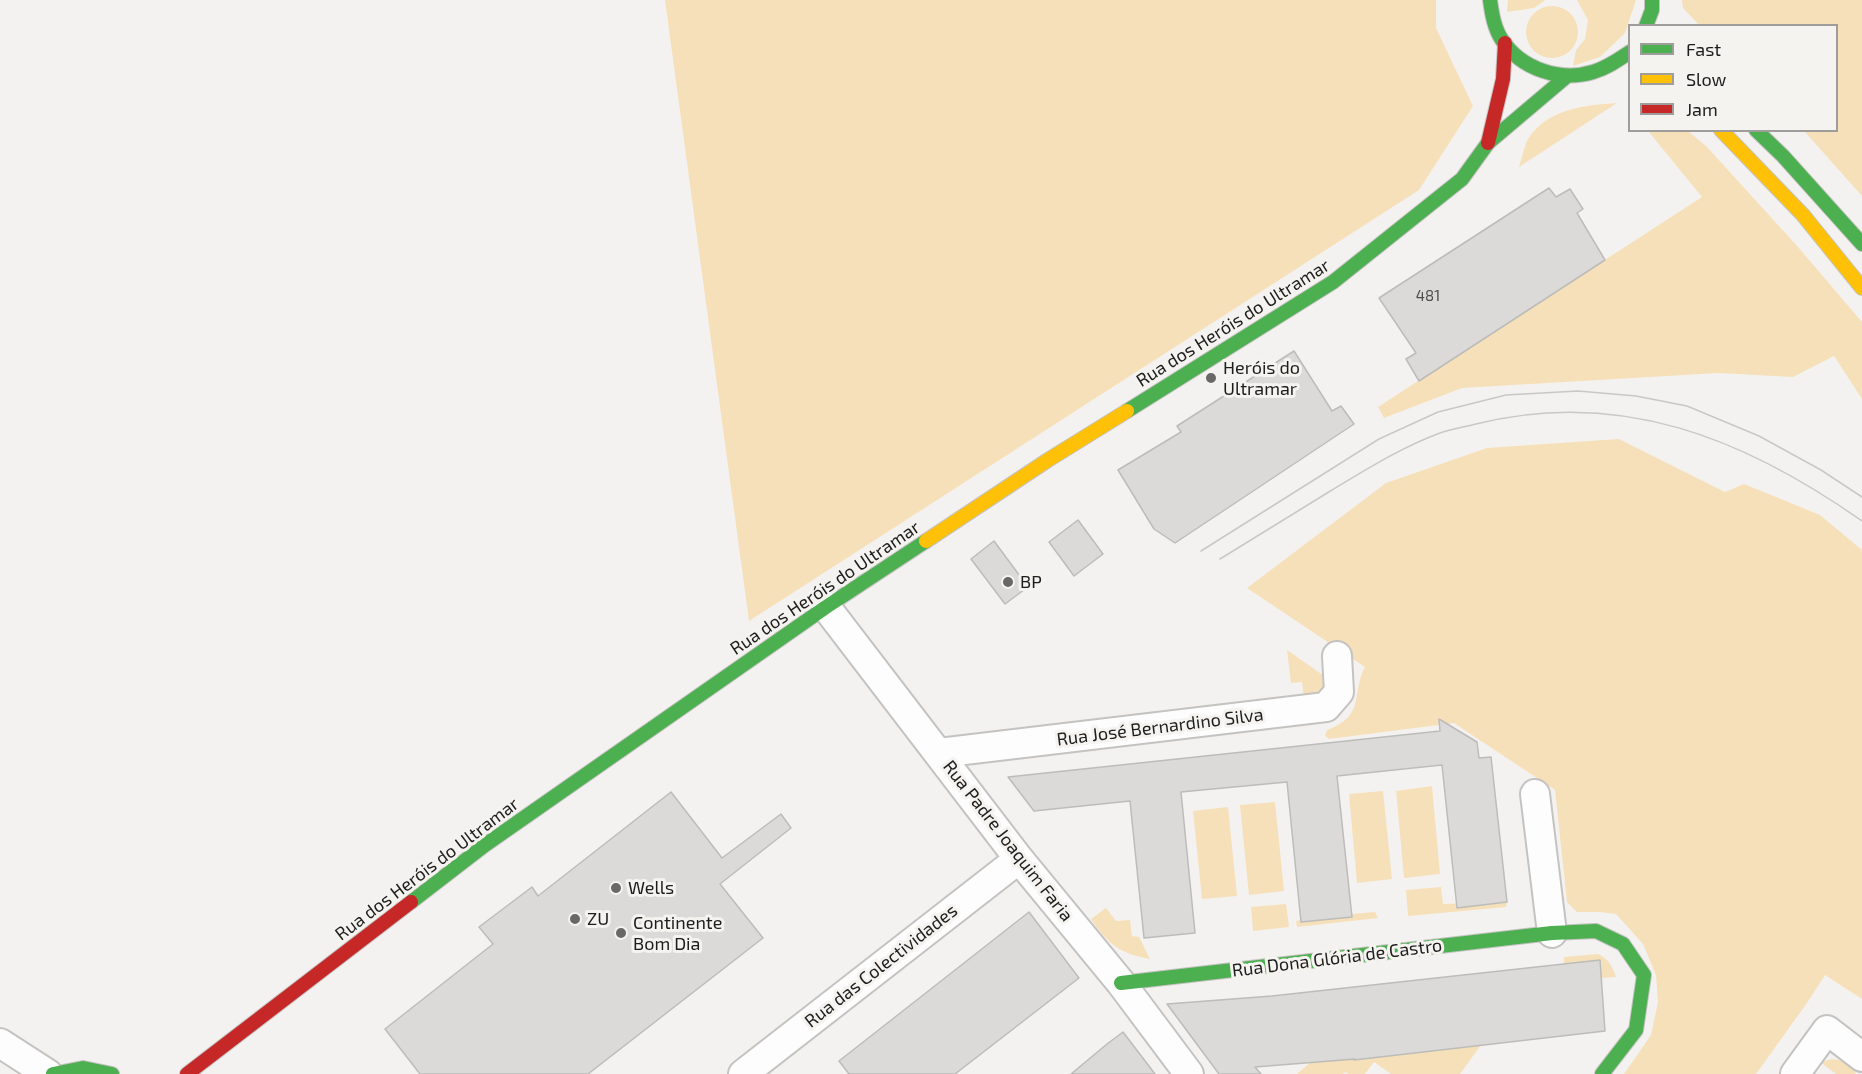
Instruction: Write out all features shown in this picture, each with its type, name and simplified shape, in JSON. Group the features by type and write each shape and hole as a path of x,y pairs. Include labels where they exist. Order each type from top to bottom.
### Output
{"main road":[{"path":"1490,0 1493,20 1505,43 1522,60 1543,72 1566,77 1618,79"},
{"path":"1647,24 1652,5"},
{"path":"1652,5 1661,24"},
{"name":"Rua dos Heróis do Ultramar","path":"1488,143 1503,79 1505,43"},
{"path":"1583,76 1607,68 1628,53"},
{"name":"Rua dos Heróis do Ultramar","path":"187,1074 485,845 826,607 1048,460 1333,282 1462,179 1488,143 1566,77"},
{"path":"1723,132 1803,215 1862,288"},
{"path":"1758,132 1862,244"},
{"name":"Rua Dona Glória de Castro","path":"1121,983 1552,933 1596,932 1623,944 1644,975 1636,1030 1602,1074"},
{"path":"53,1074 69,1068 90,1068 112,1074"}],"street":[{"name":"Rua Padre Joaquim Faria","path":"826,607 1019,859 1121,983 1189,1074"},
{"name":"Rua José Bernardino Silva","path":"939,753 1326,707 1339,692 1337,656"},
{"path":"1535,794 1552,933"},
{"name":"Rua das Colectividades","path":"743,1074 1019,859"},
{"path":"1795,1074 1827,1030 1862,1057"},
{"path":"0,1043 48,1074"},
{"path":"0,1048 8,1074"}],"shaded area":[{"path":"665,0 1436,0 1436,28 1473,106 1419,190 749,621"},
{"path":"1508,0 1545,0 1534,8 1507,12"},
{"path":"1577,0 1636,0 1625,33 1600,57 1573,66 1576,50 1585,39 1588,20"},
{"path":"1682,0 1862,0 1862,196 1805,132 1838,132 1838,24 1698,24 1683,8"},
{"path":"1552,6 1566,10 1574,18 1578,32 1574,46 1566,54 1552,58 1538,54 1530,46 1526,32 1530,18 1538,10"},
{"path":"1617,103 1519,167 1528,139 1545,121 1580,107"},
{"path":"1649,132 1689,132 1707,147 1798,247 1862,322 1862,399 1834,356 1793,377 1718,373 1462,388 1384,418 1378,407 1702,197"},
{"path":"1619,439 1725,492 1744,484 1820,515 1862,550 1862,999 1825,975 1756,1074 1624,1074 1651,1035 1658,1002 1656,975 1643,944 1616,914 1577,912 1567,902 1555,790 1454,723 1329,739 1325,736 1327,730 1347,718 1352,711 1365,667 1247,588 1386,483 1487,448"},
{"path":"1287,650 1327,678 1324,687 1316,695 1304,699 1302,682 1291,683"},
{"path":"1432,786 1440,874 1404,878 1396,791"},
{"path":"1383,791 1392,879 1357,883 1349,794"},
{"path":"1275,802 1284,891 1249,895 1240,805"},
{"path":"1228,807 1237,896 1202,899 1193,811"},
{"path":"1441,887 1443,904 1507,902 1506,907 1408,916 1406,890"},
{"path":"1286,904 1289,927 1253,931 1251,907"},
{"path":"1106,908 1116,921 1130,920 1132,936 1139,937 1150,959 1123,951 1103,935 1091,919"},
{"path":"1375,912 1378,918 1297,927 1296,921 1351,917 1351,914"},
{"path":"1598,954 1610,963 1616,977 1601,978 1599,960 1564,964 1564,957"},
{"path":"1481,1045 1460,1074 1391,1074 1374,1062 1365,1074 1345,1072 1343,1074 1297,1074 1311,1062"},
{"path":"1832,1059 1850,1062 1856,1074 1836,1074 1820,1062"}],"building":[{"path":"1549,188 1556,197 1570,189 1583,209 1577,213 1605,260 1419,381 1406,359 1416,353 1379,298"},
{"path":"1294,351 1332,411 1341,406 1354,424 1175,543 1154,529 1118,470 1181,432 1177,426"},
{"path":"1078,520 1103,554 1074,576 1049,542"},
{"path":"994,541 1028,587 1005,604 971,559"},
{"path":"1439,719 1477,742 1479,758 1491,757 1507,902 1457,908 1442,765 1337,776 1352,917 1301,922 1287,782 1181,792 1195,933 1144,938 1130,801 1034,811 1008,777 1440,731"},
{"name":"Continente Bom Dia","path":"671,792 722,858 781,814 791,828 720,884 763,938 588,1074 420,1074 385,1029 493,944 479,927 532,887 538,896"},
{"path":"1029,912 1079,978 955,1074 849,1074 839,1061"},
{"path":"1600,960 1605,1031 1354,1060 1255,1067 1261,1074 1219,1074 1167,1004 1272,996"},
{"path":"1123,1032 1155,1074 1071,1074 1107,1044"}],"tram line":[{"path":"1201,551 1379,439 1438,412 1506,395 1578,391 1636,396 1687,406 1759,436 1821,470 1862,497"},
{"path":"1220,559 1358,474 1412,445 1449,430 1529,414 1580,412 1630,417 1679,428 1726,444 1772,466 1862,521"}],"traffic: fast":[{"path":"1490,0 1495,26 1502,40 1520,59 1542,71 1580,75 1612,64 1628,53"},
{"path":"1647,24 1652,10 1652,0"},
{"path":"1127,411 1333,282 1462,179 1488,143 1566,77"},
{"path":"1758,132 1783,156 1862,244"},
{"path":"411,902 485,845 826,607 926,541"},
{"path":"1121,983 1552,933 1596,931 1623,944 1644,975 1636,1030 1602,1074"},
{"path":"53,1074 83,1068 112,1074"}],"traffic: slow":[{"path":"1723,132 1803,215 1862,288"},
{"path":"926,541 1127,411"}],"traffic: jam":[{"path":"1488,143 1503,79 1505,43"},
{"path":"187,1074 411,902"}],"place":[{"name":"Heróis do Ultramar","path":"1211,378"},
{"name":"BP","path":"1008,582"},
{"name":"Wells","path":"616,888"},
{"name":"ZU","path":"575,919"},
{"name":"Continente Bom Dia","path":"621,933"}]}
